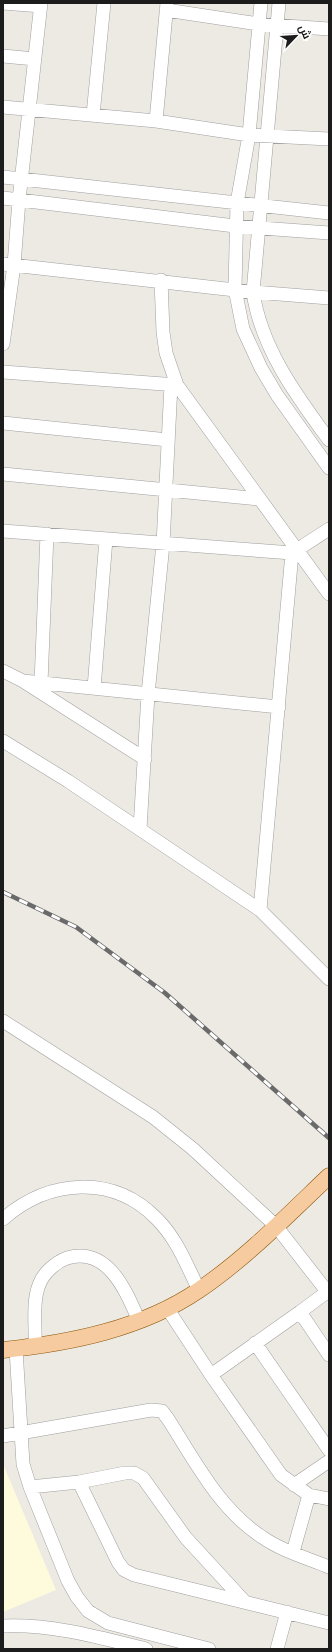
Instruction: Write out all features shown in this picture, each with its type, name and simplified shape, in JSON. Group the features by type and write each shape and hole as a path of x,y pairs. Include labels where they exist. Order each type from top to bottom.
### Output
{"main road":[{"path":"10,1349 35,1346 84,1336 139,1321 167,1308 199,1290 276,1226 329,1176"}],"street":[{"path":"3,3 41,5 22,180 8,264 3,344"},
{"path":"93,115 104,3"},
{"path":"260,3 249,135 236,203 235,289 244,329 261,368 277,395 329,468"},
{"path":"279,3 266,136 262,206 253,292 256,310 263,333 277,362 301,401 329,440"},
{"path":"156,121 167,6 258,24 329,30"},
{"path":"3,56 35,59"},
{"path":"3,107 156,121 249,135 329,139"},
{"path":"3,177 329,213"},
{"path":"3,198 235,226 329,232"},
{"path":"8,264 161,280 253,292 329,298"},
{"path":"140,829 148,694 163,544 168,440 174,385 166,353 163,332 161,280"},
{"path":"3,372 174,385 260,499 295,551 329,594"},
{"path":"3,423 168,440"},
{"path":"3,474 260,499"},
{"path":"3,531 163,544 295,551 329,529"},
{"path":"41,683 47,534"},
{"path":"94,688 106,539"},
{"path":"260,910 295,551"},
{"path":"3,670 23,681 145,759"},
{"path":"23,681 279,707"},
{"path":"3,740 68,780 260,910 329,978"},
{"path":"3,1020 153,1117 193,1150 276,1226 328,1293 211,1375"},
{"path":"3,1219 14,1209 45,1194 74,1186 90,1187 116,1192 140,1204 158,1220 177,1246 199,1290"},
{"path":"35,1346 36,1300 39,1284 47,1272 60,1261 76,1256 90,1256 101,1262 112,1273 125,1290 139,1321"},
{"path":"167,1308 211,1375 281,1475 309,1495 329,1499"},
{"path":"300,1312 329,1355"},
{"path":"255,1343 329,1450"},
{"path":"10,1349 23,1464 30,1487 68,1581 77,1598 88,1611 108,1623 209,1649"},
{"path":"3,1436 20,1435 151,1410 162,1411 206,1480 223,1502 242,1522 263,1538 326,1565"},
{"path":"294,1485 329,1461"},
{"path":"30,1487 79,1482 125,1473 134,1473 143,1478 181,1532 244,1601"},
{"path":"79,1482 118,1562 124,1570 134,1575 329,1623"},
{"path":"293,1552 309,1495"},
{"path":"277,1649 287,1612"},
{"path":"3,1626 26,1625 85,1633 146,1649"}],"shaded area":[{"path":"3,1464 56,1590 3,1612"}],"railway":[{"path":"3,892 76,927 165,993 329,1138"}]}
